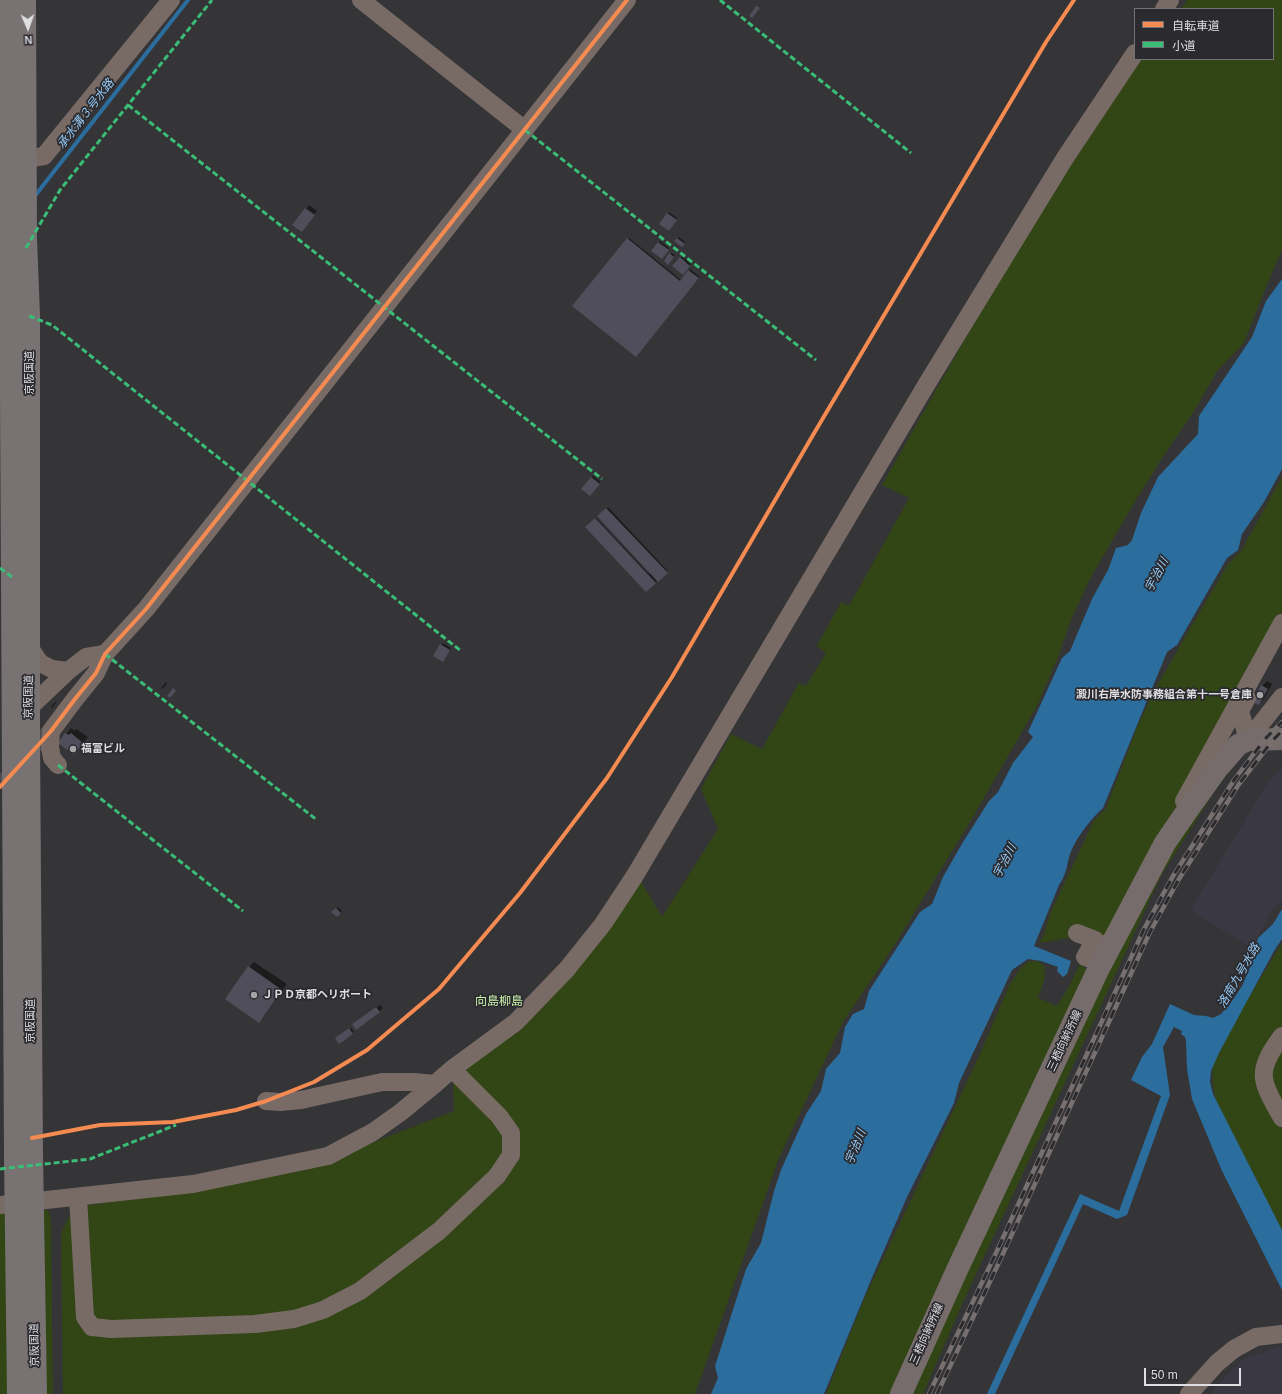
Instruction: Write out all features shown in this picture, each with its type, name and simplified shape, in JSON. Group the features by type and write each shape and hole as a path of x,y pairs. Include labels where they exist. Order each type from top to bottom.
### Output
{"highway":[{"name":"京阪国道","path":"7,0 6,211 10,255 6,748 36,1394"},
{"name":"京阪国道","path":"18,1394 24,1154 30,648 30,316 26,238 25,0"}],"main road":[{"path":"1248,740 1282,739"},
{"name":"三栖向納所線","path":"901,1394 957,1270 1098,970 1144,882 1165,843 1186,811 1217,769 1238,745 1248,740"}],"street":[{"path":"26,159 44,156 171,0"},
{"path":"361,0 525,130"},
{"path":"58,765 52,758 50,747 51,731 96,672 105,654 146,609 627,0"},
{"path":"0,1205 193,1184 328,1156 373,1132 402,1112 452,1069 516,1022 566,969 603,924 634,877 928,382 1065,158 1134,54"},
{"path":"1077,933 1095,940 1085,957 1095,961 1146,865 1179,811 1282,623"},
{"path":"1248,740 1240,711 1282,630"},
{"path":"30,648 40,663 52,669 68,671"},
{"path":"29,708 68,671 86,657 105,654"},
{"path":"1248,740 1282,698"},
{"path":"1231,716 1248,740"},
{"path":"1282,1036 1272,1049 1265,1067 1264,1078 1269,1093 1282,1118"},
{"path":"78,1197 85,1317 92,1327 111,1329 255,1324 294,1319 323,1310 360,1291 439,1230 497,1176 511,1155 511,1133 499,1116 452,1069"},
{"path":"266,1101 280,1102 301,1100 382,1082 435,1084"},
{"path":"1188,1394 1234,1349 1256,1337 1280,1334"}],"shaded area":[{"path":"1282,768 1282,900 1274,908 1251,948 1191,910 1268,782"},
{"path":"1282,1346 1282,1394 1211,1394 1217,1385 1244,1359"}],"green space":[{"path":"1187,0 1282,0 1282,251 1244,343 1217,371 1195,410 1164,455 1133,505 1091,577 1071,620 1058,657 1038,704 973,817 894,946 843,1022 779,1158 695,1394 63,1394 61,1233 73,1208 199,1187 338,1156 454,1111 453,1082 463,1068 566,981 639,878 662,917 718,829 701,789 731,734 762,749 799,683 806,686 826,653 817,646 841,602 849,606 909,498 882,485 1019,244 1140,60 1274,60 1274,8 1182,8"},
{"path":"1282,477 1282,623 1095,961 1095,940 1075,938 1039,942 1043,937 1050,914 1093,822 1106,808 1138,725 1156,687 1228,564 1241,551"},
{"path":"1242,755 1215,791 1162,874 964,1300 923,1394 911,1394 938,1328 1164,855"},
{"path":"1282,943 1282,1238 1216,1102 1213,1085 1212,1060"},
{"path":"1029,961 1038,961 1045,967 1044,980 1038,998 1057,1006 1080,964 1091,973 893,1394 826,1394 864,1299 979,1056 1009,986 1020,969"},
{"path":"48,1210 51,1219 53,1394 0,1394 0,1212"}],"water":[{"name":"宇治川","path":"1282,279 1282,469 1264,502 1242,534 1238,550 1227,558 1177,645 1167,652 1103,808 1082,831 1071,852 1064,875 1034,946 1071,961 1067,974 1063,977 1057,971 1058,967 1041,961 1028,959 1012,970 959,1083 954,1103 907,1197 824,1394 711,1394 718,1378 715,1366 746,1269 761,1243 774,1191 781,1170 806,1114 821,1091 826,1069 840,1053 845,1027 853,1014 864,1009 869,991 920,912 932,904 943,877 963,842 989,801 998,792 1013,763 1033,737 1028,732 1062,658 1070,651 1092,599 1108,570 1116,548 1128,545 1132,540 1141,513 1158,477 1198,434 1199,416 1252,337 1266,301"},
{"path":"1282,909 1282,939 1219,1053 1211,1071 1210,1082 1213,1094 1282,1230 1282,1290 1222,1171 1192,1099 1187,1069 1185,1037 1181,1034 1182,1031 1174,1027 1163,1047 1170,1095 1127,1215 1117,1219 1083,1204 995,1394 987,1394 1080,1194 1119,1211 1161,1096 1131,1080 1142,1057 1152,1044 1170,1004 1194,1015 1213,1018 1221,1014 1242,986 1251,965 1258,938 1273,924"}],"building":[{"path":"756,6 760,8 752,18 749,16"},
{"path":"305,208 315,215 302,232 292,225"},
{"path":"667,213 677,220 669,231 659,224"},
{"path":"627,238 680,281 688,270 699,278 636,357 572,306"},
{"path":"677,238 685,244 682,247 674,241"},
{"path":"658,242 669,250 662,259 651,251"},
{"path":"669,253 674,257 668,265 664,261"},
{"path":"680,257 690,266 683,275 672,266"},
{"path":"591,477 600,484 590,496 581,489"},
{"path":"606,508 668,573 658,582 597,516"},
{"path":"595,518 656,583 646,592 585,527"},
{"path":"440,644 450,650 443,662 433,656"},
{"name":"澱川右岸水防事務組合第十一号倉庫","path":"1261,685 1268,689 1259,705 1252,702"},
{"path":"173,688 176,691 170,698 167,696"},
{"name":"福富ビル","path":"65,733 69,735 71,733 83,743 74,755 58,743"},
{"path":"336,908 341,913 337,917 331,912"},
{"name":"ＪＰＤ京都ヘリポート","path":"248,966 282,990 259,1023 225,999"},
{"path":"376,1007 380,1012 356,1030 352,1024"},
{"path":"349,1028 353,1034 339,1044 335,1038"}],"waterway":[{"name":"承水溝３号水路","path":"34,197 188,0"}],"tunnel":[{"path":"0,787 51,731"}],"railway":[{"path":"929,1394 996,1253 1144,929 1173,876 1234,780 1265,739 1282,722"},
{"path":"937,1394 1002,1256 1150,932 1179,879 1239,784 1273,740 1282,731"}],"marked path":[{"path":"26,248 60,190 212,0"},
{"path":"720,0 911,153"},
{"path":"128,105 602,479"},
{"path":"525,130 816,360"},
{"path":"29,316 52,325 461,651"},
{"path":"0,568 12,577"},
{"path":"105,654 317,820"},
{"path":"58,765 243,911"},
{"path":"0,1169 90,1159 176,1125"}],"cycle path":[{"path":"0,787 51,731 96,673 105,654 146,609 627,0"},
{"path":"32,1138 100,1125 173,1122 236,1110 266,1101 314,1082 367,1050 439,989 520,893 607,778 672,677 813,435 1046,42 1074,0"}],"place":[{"name":"澱川右岸水防事務組合第十一号倉庫","path":"1260,695"},
{"name":"福富ビル","path":"73,749"},
{"name":"ＪＰＤ京都ヘリポート","path":"254,995"}],"district":[{"name":"向島柳島","path":"499,1002"}],"water label":[{"name":"洛南九号水路","path":"1239,976"}]}
